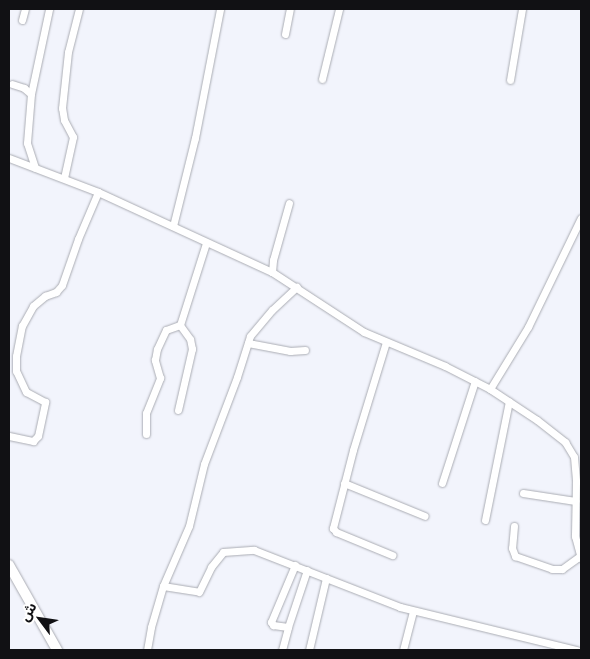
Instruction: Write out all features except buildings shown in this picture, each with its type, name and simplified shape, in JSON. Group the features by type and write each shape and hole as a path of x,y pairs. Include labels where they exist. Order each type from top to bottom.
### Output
{"main road":[{"path":"9,565 57,650"}],"street":[{"path":"22,20 25,9"},
{"path":"35,168 27,144 31,94 49,9"},
{"path":"64,178 73,137 64,120 62,108 68,52 79,9"},
{"path":"174,226 195,138 220,9"},
{"path":"285,34 290,9"},
{"path":"322,79 339,9"},
{"path":"510,80 522,9"},
{"path":"12,84 24,88 31,94"},
{"path":"9,158 98,192 272,272 364,332 490,389 556,434 570,448 576,468 575,536 581,557 562,569 552,570 515,556 512,548 514,526"},
{"path":"9,436 33,441 38,436 45,402 26,392 16,371 16,356 22,326 33,306 45,296 56,292 62,285 78,239 98,192"},
{"path":"272,272 289,202"},
{"path":"490,389 528,327 581,218"},
{"path":"180,325 206,243"},
{"path":"147,650 151,627 163,586 189,526 204,464 248,343 254,329 297,287"},
{"path":"178,410 192,349 190,339 180,325"},
{"path":"146,434 146,413 160,378 155,360 157,349 166,330 180,325"},
{"path":"386,342 344,483 334,530 392,556"},
{"path":"248,343 290,351 305,350"},
{"path":"442,483 475,382"},
{"path":"485,520 509,401"},
{"path":"344,483 424,516"},
{"path":"523,493 575,501"},
{"path":"163,586 199,592 211,567 223,552 227,550 254,550 413,611 569,649"},
{"path":"288,627 273,625 271,622 295,565"},
{"path":"282,650 307,570"},
{"path":"309,650 326,578"},
{"path":"403,650 413,611"}]}
